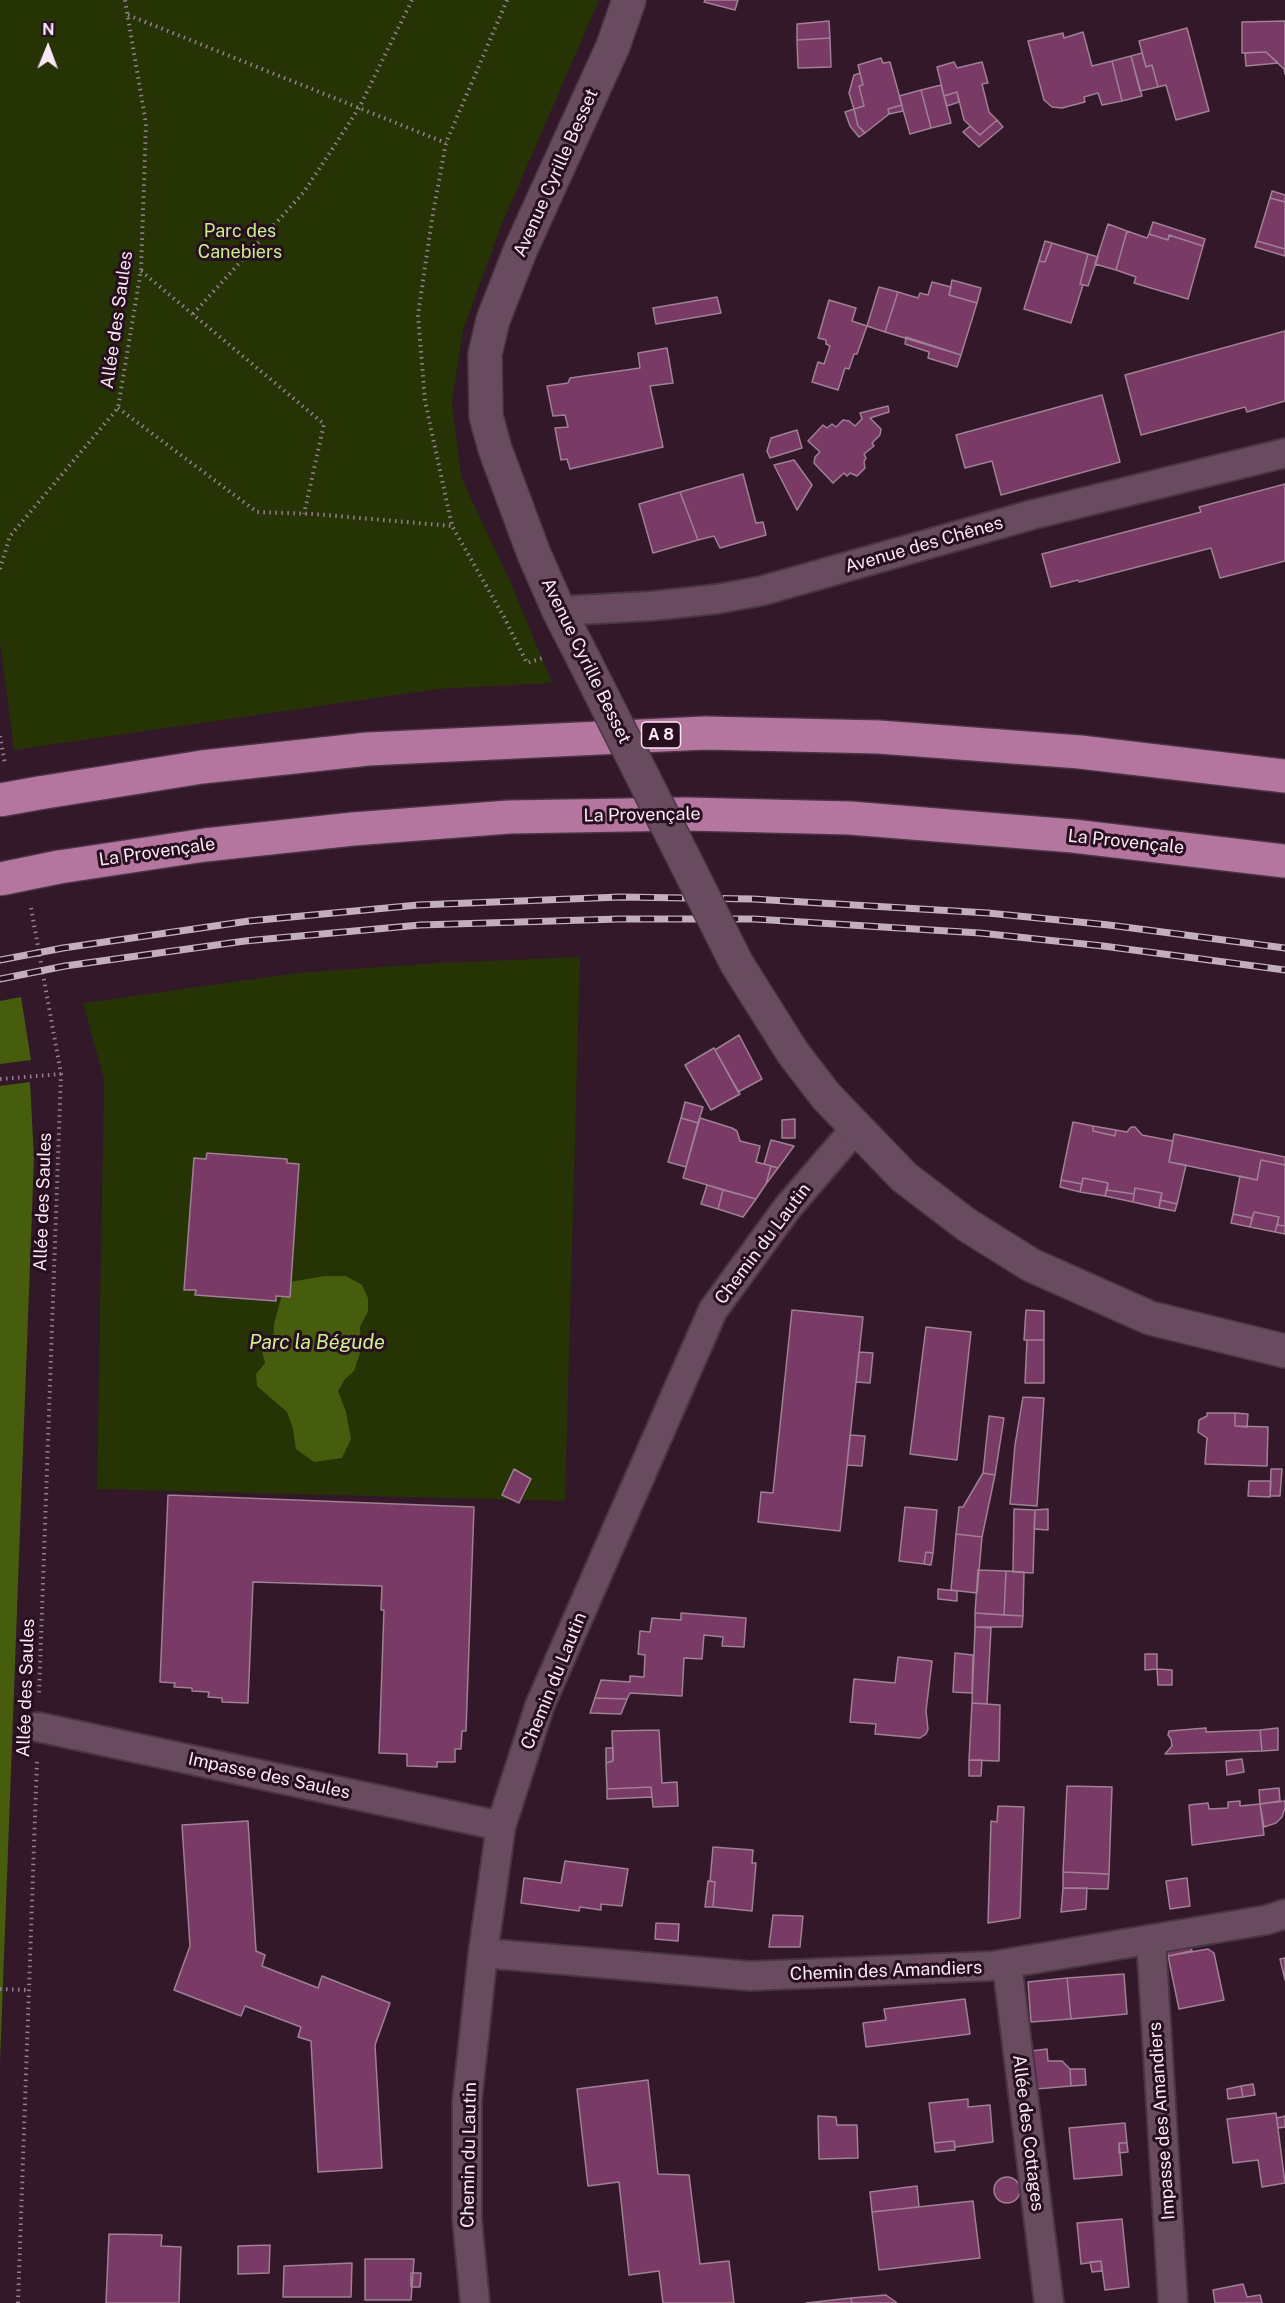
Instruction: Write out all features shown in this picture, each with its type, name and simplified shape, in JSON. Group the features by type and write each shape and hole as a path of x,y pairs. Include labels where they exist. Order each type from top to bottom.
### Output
{"highway":[{"name":"A 8","path":"0,800 202,767 368,749 705,733 891,737 1080,752 1285,776"},
{"name":"La Provençale","path":"0,879 59,867 204,845 353,829 509,817 686,813 850,818 1038,833 1285,861"}],"main road":[{"name":"Avenue Cyrille Besset","path":"629,0 613,46 520,251 493,320 485,354 486,416 495,449 534,554 559,611 737,964 793,1053 855,1129 904,1177 967,1225 1030,1264 1150,1318 1285,1351"}],"street":[{"name":"Avenue des Chênes","path":"559,611 651,606 761,591 1031,515 1285,453"},
{"name":"Chemin du Lautin","path":"475,2303 467,2219 467,2101 483,1953 501,1826 540,1705 713,1310 788,1207 855,1129"},
{"name":"Impasse des Saules","path":"38,1727 501,1826"},
{"name":"Chemin des Amandiers","path":"483,1953 750,1976 1007,1964 1266,1920 1285,1914"},
{"name":"Impasse des Amandiers","path":"1151,1940 1173,2303"},
{"name":"Allée des Cottages","path":"1007,1964 1049,2303"}],"path":[{"name":"Allée des Saules","path":"0,569 10,536 118,408 141,270 146,124 125,0"},
{"path":"193,314 304,192 359,108 412,0"},
{"path":"128,15 446,143"},
{"path":"141,270 324,424 304,514"},
{"path":"118,408 257,512 452,526"},
{"name":"Allée des Saules","path":"0,1079 61,1074 18,2303"},
{"path":"0,1989 28,1990"}],"green space":[{"name":"Parc des Canebiers","path":"0,0 599,0 502,224 463,330 452,402 461,477 514,590 552,683 438,689 14,750 0,642"},
{"path":"580,957 565,1501 97,1489 104,1079 83,1003 297,973 439,963"}],"water":[{"path":"21,997 31,1060 0,1064 0,1001"},
{"path":"30,1082 34,1158 0,2063 0,1086"},
{"name":"Parc la Bégude","path":"325,1276 346,1276 362,1285 368,1298 368,1311 360,1327 361,1350 354,1371 345,1379 338,1391 346,1412 351,1439 342,1458 314,1462 296,1449 293,1429 287,1412 257,1386 256,1374 265,1363 261,1347 273,1345 274,1324 282,1295 290,1282"}],"building":[{"path":"705,0 738,0 735,10 704,2"},
{"path":"829,21 830,38 797,40 797,24"},
{"path":"1285,21 1285,74 1284,69 1266,52 1242,53 1242,22"},
{"path":"1187,28 1209,111 1176,120 1166,85 1158,87 1152,65 1146,67 1139,41"},
{"path":"1083,32 1092,66 1112,61 1122,101 1102,105 1098,93 1084,97 1085,102 1062,108 1052,107 1044,100 1028,41 1063,33 1064,38"},
{"path":"830,38 831,67 798,68 797,40"},
{"path":"1266,52 1278,63 1246,66 1245,53"},
{"path":"1142,53 1146,67 1152,65 1158,87 1140,91 1131,56"},
{"path":"1131,56 1142,96 1122,101 1112,61"},
{"path":"881,58 883,63 890,62 902,105 888,109 889,114 865,133 858,126 854,109 864,106 859,86 863,85 858,65"},
{"path":"954,62 957,68 982,62 988,83 982,84 989,112 997,120 980,135 964,120 957,92 944,96 937,67"},
{"path":"860,73 863,85 859,86 864,106 854,109 849,93 854,75"},
{"path":"941,85 951,123 931,128 921,90"},
{"path":"921,90 931,128 910,134 899,96"},
{"path":"957,92 959,102 947,106 944,96"},
{"path":"902,105 903,111 889,114 888,109"},
{"path":"854,109 858,126 865,133 859,137 850,126 845,112"},
{"path":"997,120 1003,127 979,147 963,132 970,126 980,135"},
{"path":"1272,191 1285,195 1285,202 1270,198"},
{"path":"1270,198 1285,202 1285,249 1257,241"},
{"path":"1153,222 1205,239 1203,246 1169,235 1168,240 1149,234"},
{"path":"1108,224 1127,231 1116,270 1095,264"},
{"path":"1127,231 1147,238 1149,234 1168,240 1169,235 1203,246 1188,299 1134,283 1136,277 1116,270"},
{"path":"1045,241 1052,243 1045,262 1039,261"},
{"path":"1257,241 1285,249 1285,256 1255,247"},
{"path":"1052,243 1088,254 1080,284 1083,285 1071,323 1024,309 1039,261 1045,262"},
{"path":"1088,254 1098,257 1088,286 1080,284"},
{"path":"952,280 981,288 977,303 949,295"},
{"path":"932,282 951,287 949,295 977,303 961,355 885,332 898,292 918,298 920,293 928,295"},
{"path":"879,287 898,292 885,332 867,326"},
{"path":"717,297 721,313 656,324 653,308"},
{"path":"829,300 856,308 852,321 867,326 857,354 854,354 849,369 845,368 838,390 812,382 818,362 824,364 830,346 826,344 826,340 818,338"},
{"path":"1285,331 1285,401 1247,412 1245,407 1141,435 1125,375"},
{"path":"906,337 961,355 957,367 928,358 929,352 905,344"},
{"path":"667,348 673,383 650,386 663,447 570,469 567,459 561,460 555,428 568,427 565,415 553,416 547,386 568,383 570,378 640,368 638,353"},
{"path":"1102,395 1120,462 1001,495 992,461 965,468 956,435"},
{"path":"888,406 889,412 870,418 881,429 880,435 872,443 874,446 864,454 865,468 857,476 850,473 847,476 844,473 833,483 814,463 815,457 820,452 808,441 823,425 827,428 832,424 836,427 843,420 855,426 862,419 860,413"},
{"path":"797,430 802,448 770,458 767,451 771,438"},
{"path":"794,460 812,485 797,510 774,465"},
{"path":"743,474 756,523 763,522 766,535 720,548 714,536 698,540 680,492"},
{"path":"1285,484 1285,561 1220,578 1211,548 1051,587 1042,554 1201,512 1199,507"},
{"path":"680,492 698,540 653,553 639,504"},
{"path":"739,1035 762,1079 738,1092 715,1050"},
{"path":"714,1048 740,1094 711,1110 685,1065"},
{"path":"685,1102 703,1107 698,1123 681,1118"},
{"path":"681,1118 698,1123 686,1167 668,1162"},
{"path":"700,1118 732,1128 737,1131 740,1141 760,1146 756,1162 771,1166 766,1184 756,1199 683,1178"},
{"path":"795,1119 795,1138 782,1138 782,1120"},
{"path":"1073,1122 1093,1126 1093,1131 1115,1136 1116,1130 1127,1132 1131,1127 1135,1127 1142,1135 1173,1141 1169,1162 1186,1165 1177,1204 1160,1200 1162,1193 1135,1188 1134,1194 1107,1190 1108,1183 1083,1178 1082,1184 1061,1180"},
{"path":"1093,1126 1116,1130 1115,1136 1093,1131"},
{"path":"1174,1134 1285,1157 1285,1165 1261,1160 1257,1180 1169,1162"},
{"path":"771,1140 794,1146 778,1168 764,1164"},
{"path":"207,1153 287,1159 287,1163 299,1164 290,1297 276,1296 276,1301 195,1295 196,1290 184,1290 194,1158 206,1159"},
{"path":"1261,1160 1285,1165 1285,1226 1277,1225 1279,1217 1254,1212 1252,1218 1233,1214 1240,1176 1257,1180"},
{"path":"771,1166 778,1168 766,1184"},
{"path":"1083,1178 1108,1183 1105,1196 1080,1192"},
{"path":"1061,1180 1082,1184 1080,1192 1060,1187"},
{"path":"707,1185 723,1190 718,1209 701,1204"},
{"path":"1135,1188 1162,1193 1159,1208 1133,1202"},
{"path":"723,1190 756,1199 743,1217 718,1209"},
{"path":"1107,1190 1134,1194 1133,1202 1105,1196"},
{"path":"1160,1200 1177,1204 1175,1211 1159,1208"},
{"path":"1254,1212 1279,1217 1275,1232 1250,1227"},
{"path":"1233,1214 1252,1218 1250,1227 1231,1223"},
{"path":"1277,1225 1285,1226 1285,1234 1275,1232"},
{"path":"792,1310 863,1317 840,1531 758,1522 761,1492 773,1493"},
{"path":"1026,1310 1044,1311 1044,1340 1024,1340"},
{"path":"926,1327 971,1332 957,1460 910,1454"},
{"path":"1027,1340 1044,1340 1044,1383 1025,1383"},
{"path":"859,1352 873,1353 870,1383 856,1382"},
{"path":"1023,1397 1044,1398 1037,1506 1010,1504 1015,1445"},
{"path":"1207,1413 1235,1413 1235,1426 1268,1427 1267,1466 1205,1464 1207,1438 1198,1432 1199,1420 1207,1416"},
{"path":"1235,1413 1248,1414 1247,1427 1235,1426"},
{"path":"989,1416 1004,1418 995,1475 983,1473"},
{"path":"850,1435 865,1436 862,1466 847,1465"},
{"path":"514,1469 531,1479 519,1503 502,1495"},
{"path":"1271,1469 1282,1469 1280,1496 1270,1496"},
{"path":"983,1473 995,1475 982,1537 956,1534 959,1507 963,1507"},
{"path":"1249,1481 1271,1481 1270,1497 1248,1496"},
{"path":"168,1495 474,1507 466,1731 462,1731 461,1749 455,1749 455,1762 437,1762 437,1767 407,1766 407,1754 379,1753 384,1610 381,1610 382,1586 253,1582 248,1703 222,1702 222,1698 208,1697 209,1692 192,1691 192,1688 174,1687 175,1683 160,1682"},
{"path":"905,1507 937,1510 933,1553 926,1552 924,1564 899,1561"},
{"path":"1014,1509 1035,1510 1033,1573 1013,1572"},
{"path":"1048,1509 1048,1530 1034,1529 1035,1510"},
{"path":"956,1534 982,1537 977,1593 951,1590"},
{"path":"926,1552 933,1553 931,1565 924,1564"},
{"path":"978,1570 1006,1571 1004,1615 975,1613"},
{"path":"1006,1571 1024,1572 1023,1616 1004,1615"},
{"path":"938,1589 957,1591 957,1601 938,1599"},
{"path":"681,1613 746,1618 744,1647 722,1646 723,1637 704,1635 702,1659 684,1658 682,1696 630,1693 627,1699 595,1698 601,1680 630,1682 630,1676 644,1677 645,1655 638,1654 640,1631 650,1632 652,1618 681,1620"},
{"path":"975,1613 1023,1616 1022,1627 975,1627"},
{"path":"975,1627 991,1628 987,1704 972,1703"},
{"path":"955,1653 973,1655 972,1693 953,1692"},
{"path":"1145,1654 1157,1654 1157,1669 1145,1670"},
{"path":"898,1657 932,1661 926,1711 928,1729 926,1734 920,1738 875,1734 876,1724 850,1722 854,1679 895,1683"},
{"path":"1157,1669 1172,1670 1172,1685 1158,1685"},
{"path":"595,1698 627,1699 621,1714 590,1713"},
{"path":"972,1703 1000,1705 999,1761 969,1760"},
{"path":"1206,1728 1206,1732 1260,1730 1262,1751 1165,1754 1172,1746 1169,1731"},
{"path":"1278,1728 1278,1750 1262,1751 1260,1730"},
{"path":"659,1730 662,1783 677,1782 678,1806 653,1807 651,1787 607,1789 606,1763 613,1761 612,1731"},
{"path":"606,1748 613,1748 613,1761 606,1763"},
{"path":"1242,1759 1244,1772 1227,1775 1226,1761"},
{"path":"969,1760 982,1760 981,1776 969,1776"},
{"path":"1067,1786 1112,1787 1109,1874 1063,1872"},
{"path":"651,1787 652,1797 607,1799 607,1789"},
{"path":"1279,1788 1280,1801 1260,1804 1259,1790"},
{"path":"1240,1801 1240,1806 1260,1804 1264,1835 1192,1845 1189,1805 1208,1803 1209,1809 1228,1808 1228,1802"},
{"path":"1285,1801 1282,1817 1276,1823 1264,1827 1260,1804"},
{"path":"998,1806 1024,1807 1020,1918 988,1923 991,1821 997,1822"},
{"path":"248,1821 256,1951 265,1955 262,1966 318,1988 322,1976 390,2003 375,2045 382,2168 318,2172 311,2041 298,2037 301,2027 245,2006 241,2016 174,1990 190,1946 182,1825"},
{"path":"713,1847 753,1850 752,1863 756,1863 752,1911 713,1907 715,1882 710,1881"},
{"path":"565,1861 628,1869 622,1906 601,1904 601,1910 580,1907 579,1911 521,1903 524,1878 561,1883"},
{"path":"1063,1872 1109,1874 1108,1889 1063,1888"},
{"path":"1187,1878 1190,1906 1170,1909 1166,1881"},
{"path":"708,1881 715,1882 713,1907 705,1907"},
{"path":"1063,1888 1087,1888 1086,1909 1061,1912"},
{"path":"773,1915 803,1916 800,1947 769,1947"},
{"path":"656,1923 679,1924 678,1941 655,1939"},
{"path":"1190,1944 1192,1951 1168,1956 1167,1947"},
{"path":"1208,1949 1214,1953 1224,2000 1179,2009 1168,1956"},
{"path":"1285,1958 1285,1980 1280,1959"},
{"path":"1124,1974 1127,2014 1071,2019 1067,1978"},
{"path":"1067,1978 1071,2019 1031,2022 1028,1982"},
{"path":"965,1999 970,2034 866,2047 863,2023 886,2020 884,2009"},
{"path":"1047,2049 1048,2061 1062,2061 1070,2069 1071,2086 1036,2089 1031,2051"},
{"path":"1070,2069 1085,2069 1086,2085 1071,2086"},
{"path":"648,2080 658,2174 689,2175 700,2264 729,2261 734,2303 663,2303 659,2271 629,2275 619,2182 588,2186 577,2089"},
{"path":"1253,2084 1255,2095 1243,2097 1241,2086"},
{"path":"1241,2086 1243,2097 1228,2099 1227,2089"},
{"path":"968,2099 968,2107 990,2105 993,2142 955,2147 954,2141 934,2143 929,2103"},
{"path":"1276,2113 1285,2183 1262,2187 1258,2160 1233,2163 1227,2119"},
{"path":"818,2116 836,2117 837,2125 857,2125 858,2158 819,2159"},
{"path":"1285,2116 1285,2127 1278,2128 1277,2118"},
{"path":"1125,2123 1127,2143 1119,2143 1122,2175 1074,2179 1069,2128"},
{"path":"954,2141 955,2150 935,2152 934,2143"},
{"path":"1119,2143 1127,2143 1128,2152 1119,2153"},
{"path":"1007,2177 1016,2181 1020,2190 1016,2199 1007,2203 998,2199 994,2190 998,2181"},
{"path":"917,2186 919,2207 872,2212 870,2192"},
{"path":"973,2201 980,2258 879,2270 872,2212"},
{"path":"1122,2219 1129,2287 1105,2290 1101,2261 1081,2264 1077,2223"},
{"path":"109,2234 162,2235 161,2246 181,2247 179,2303 106,2303"},
{"path":"270,2245 269,2273 238,2274 238,2246"},
{"path":"365,2259 414,2259 411,2300 365,2300"},
{"path":"1101,2261 1102,2271 1092,2272 1090,2262"},
{"path":"352,2263 351,2297 283,2297 284,2266"},
{"path":"411,2273 421,2273 420,2287 411,2287"},
{"path":"1243,2284 1247,2297 1260,2295 1262,2303 1215,2303 1213,2290"},
{"path":"886,2295 897,2303 852,2303 851,2298"},
{"path":"851,2298 852,2303 806,2303"}],"railway":[{"path":"0,960 63,948 249,921 418,905 620,897 753,899 988,913 1109,925 1285,948"},
{"path":"0,979 65,966 245,941 420,925 619,919 754,919 980,933 1103,946 1285,970"}]}
